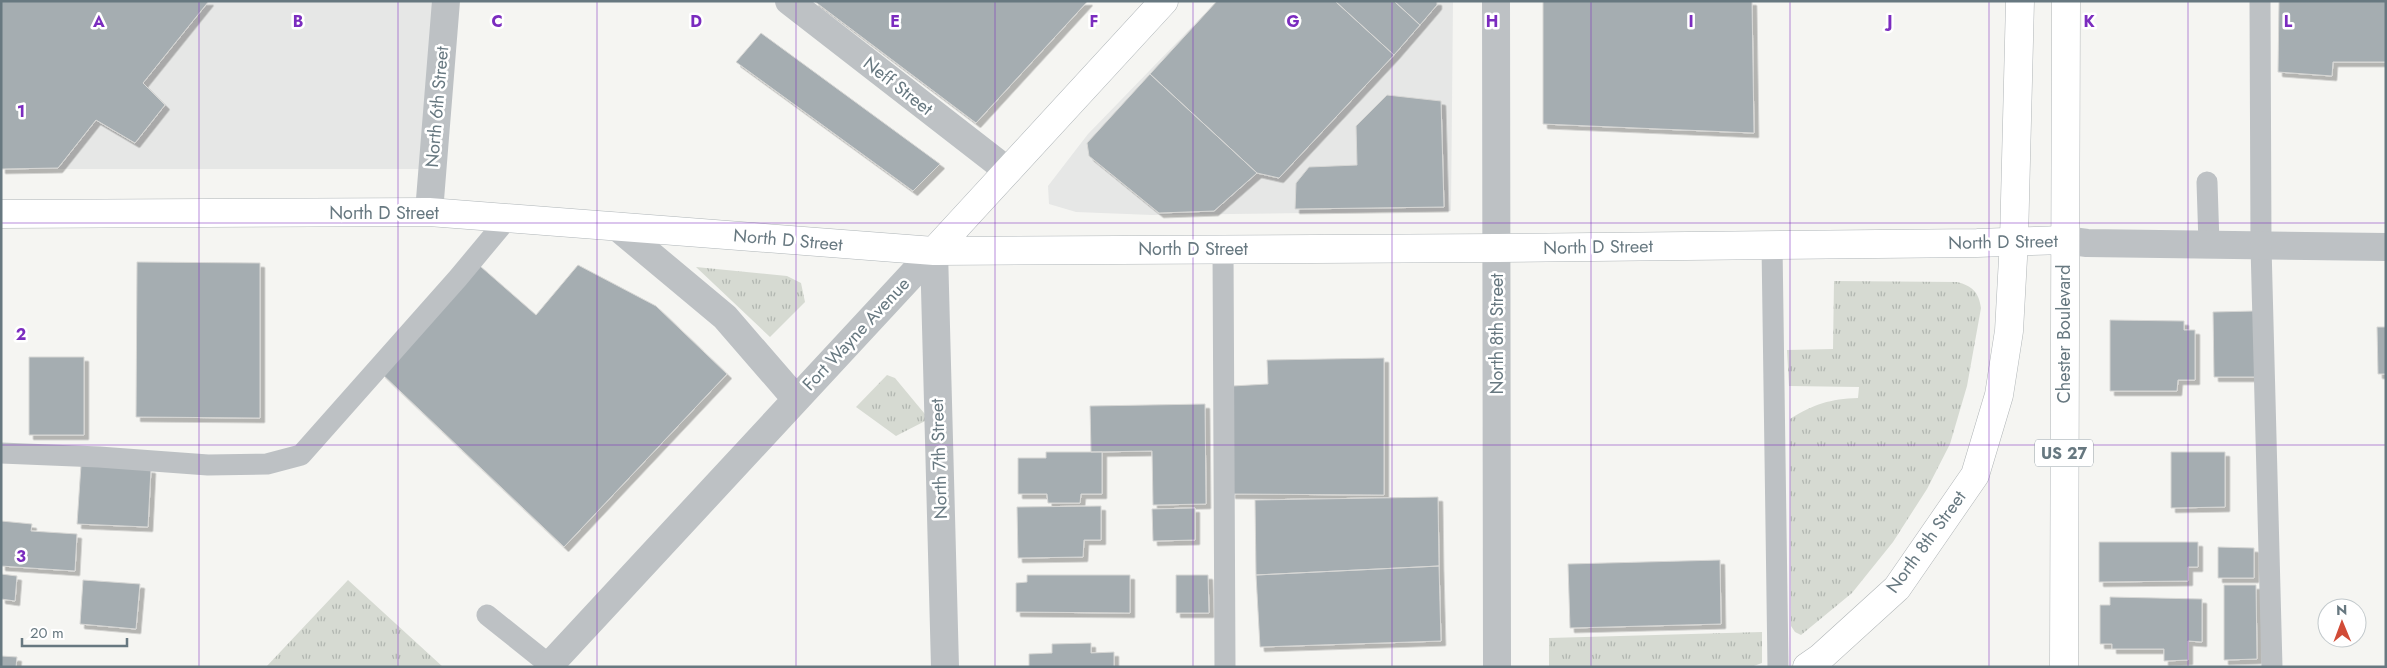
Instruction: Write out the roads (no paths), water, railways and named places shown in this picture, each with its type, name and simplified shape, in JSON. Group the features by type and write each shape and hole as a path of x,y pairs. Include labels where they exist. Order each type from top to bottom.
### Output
{"main road":[{"name":"Fort Wayne Avenue","path":"934,251 1164,1"},
{"path":"2014,240 2020,1"},
{"name":"Chester Boulevard","path":"2064,667 2066,1"},
{"name":"North D Street","path":"1,214 429,212 934,251 1497,248 1977,243 2014,240 2064,240"},
{"name":"North 8th Street","path":"1807,667 1820,658 1896,588 1975,475 2000,395 2009,331 2014,240"}],"street":[{"name":"North 6th Street","path":"429,212 446,1"},
{"name":"Neff Street","path":"789,1 1008,172"},
{"name":"North 8th Street","path":"1496,1 1497,667"},
{"path":"616,226 725,317 796,399"},
{"name":"North D Street","path":"2064,240 2087,243 2386,247"},
{"name":"Fort Wayne Avenue","path":"550,666 934,251"},
{"name":"North 7th Street","path":"934,251 945,667"}],"lane":[{"path":"2260,1 2261,246 2272,667"},
{"path":"2207,182 2209,244"},
{"path":"1,453 99,457 208,465 267,464 300,455 458,278 508,218"},
{"path":"1772,245 1778,667"},
{"path":"1223,249 1225,667"},
{"path":"487,615 550,666"}]}
